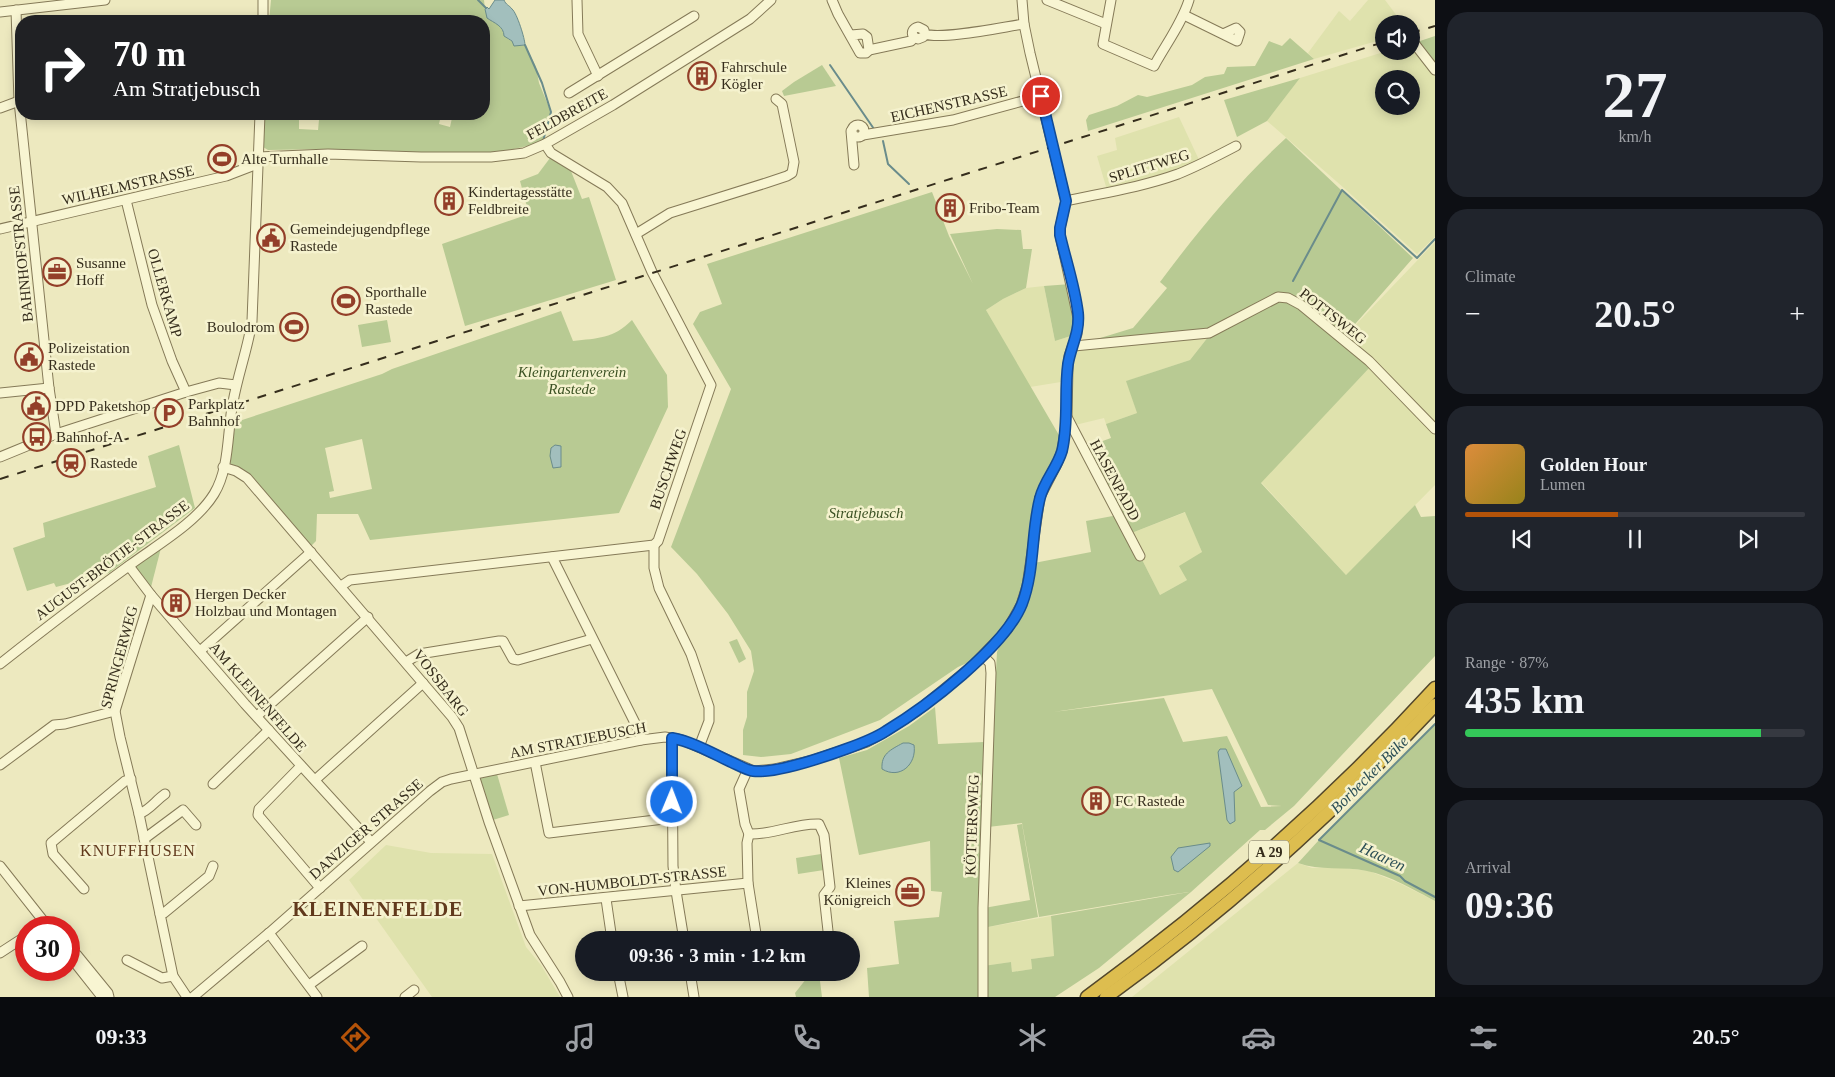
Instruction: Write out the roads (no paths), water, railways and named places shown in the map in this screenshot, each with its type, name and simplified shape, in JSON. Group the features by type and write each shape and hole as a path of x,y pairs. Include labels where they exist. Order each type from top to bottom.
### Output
{"highway":[{"name":"A 29","path":"1087,997 1180,927 1284,839 1365,761 1435,688"},
{"name":"A 29","path":"1106,997 1187,936 1249,885 1343,799 1435,705"}],"street":[{"path":"0,12 105,0"},
{"path":"263,0 263,15"},
{"path":"577,0 578,34 598,76"},
{"name":"FELDBREITE","path":"257,161 328,154 491,157 524,153 545,144 605,109 750,19 771,0"},
{"path":"832,0 860,53 903,43 914,38 920,39 925,34 945,36 1024,24"},
{"name":"AM STRATJEBUSCH","path":"473,774 641,740 672,738 699,747 754,771 774,770 813,760 867,742 916,712 983,656 1007,630 1021,605 1027,586 1040,497 1062,451 1067,417 1069,356 1077,334 1078,313 1060,235 1066,201 1024,24 1022,0"},
{"path":"1047,0 1106,24"},
{"path":"1111,0 1103,44 1154,66 1176,26 1184,16 1189,0"},
{"name":"BAHNHOFSTRASSE","path":"16,10 16,15"},
{"path":"569,93 694,16"},
{"path":"1184,16 1223,34"},
{"path":"851,35 863,34 867,37 869,50"},
{"path":"1420,51 1435,70"},
{"name":"EICHENSTRASSE","path":"854,165 851,131 855,137 859,137 953,120 1041,96"},
{"path":"636,234 670,213 766,184 792,173 794,157 782,104 776,99"},
{"path":"0,108 15,102"},
{"name":"BAHNHOFSTRASSE","path":"21,120 49,388 56,434"},
{"name":"AUGUST-BRÖTJE-STRASSE","path":"0,664 48,626 176,532 205,507 214,493 223,467 236,385 249,342 252,321 260,120"},
{"name":"BUSCHWEG","path":"545,144 551,153 607,187 622,204 654,277 711,385 658,541 654,545"},
{"name":"SPLITTWEG","path":"1066,201 1175,175 1236,146"},
{"name":"WILHELMSTRASSE","path":"0,229 226,176 252,166 257,161"},
{"name":"OLLERKAMP","path":"126,200 152,305 166,346 186,392"},
{"name":"POTTSWEG","path":"1074,346 1209,333 1278,297 1288,298 1301,305 1369,361 1435,429"},
{"path":"0,457 56,434 186,392 219,383 236,385"},
{"path":"0,394 49,388"},
{"name":"HASENPADD","path":"1067,417 1140,556"},
{"name":"VOSSBARG","path":"223,467 236,471 247,478 452,717 459,728 473,774 530,935 568,997"},
{"path":"341,586 350,580 654,545 654,568 659,588 691,654 709,707 709,721 699,747"},
{"path":"200,651 311,552"},
{"path":"552,557 640,733 641,740"},
{"name":"AM KLEINENFELDE","path":"130,566 151,595 301,766 371,842"},
{"name":"SPRINGERWEG","path":"151,595 116,711 173,976 187,997"},
{"path":"257,716 368,617"},
{"path":"406,662 419,654 499,641 503,641 514,658 518,660 592,639"},
{"name":"KÖTTERSWEG","path":"983,656 990,663 991,673 983,928 983,997"},
{"path":"315,780 423,683"},
{"path":"0,765 54,725 116,711"},
{"path":"213,784 269,730"},
{"path":"672,738 672,818 676,891 683,931"},
{"path":"535,762 549,833 672,818"},
{"path":"301,766 259,809 258,815 320,888"},
{"path":"748,770 739,789 745,824 749,834 747,843 748,883 756,931"},
{"name":"DANZIGER STRASSE","path":"193,997 269,933 435,786 451,779 473,774"},
{"path":"84,889 53,854 51,843 125,781 131,779"},
{"path":"139,814 148,811 156,800 165,794"},
{"path":"144,839 183,810 196,825"},
{"path":"749,834 761,835 809,824 819,824 824,835 830,887 824,895 828,931"},
{"path":"0,866 38,916"},
{"path":"160,914 164,913 209,876 213,866"},
{"name":"VON-HUMBOLDT-STRASSE","path":"519,906 748,883"},
{"path":"606,898 611,931"},
{"path":"269,933 309,985 315,996"},
{"path":"0,953 15,943"},
{"path":"309,985 362,946"},
{"path":"80,959 109,997"},
{"path":"128,960 162,978 173,976"},
{"path":"80,969 102,997"},
{"path":"620,981 623,997"},
{"path":"691,981 694,997"},
{"path":"405,997 414,990"}],"water":[{"path":"495,0 504,0 516,15 525,45 514,46 512,41 504,36 500,27 490,20 490,15 486,15 485,9 487,7 489,9"},
{"path":"555,445 561,446 561,467 553,468 550,456 551,448"},
{"path":"903,743 914,745 913,758 910,764 895,773 882,769 885,756 890,750"},
{"path":"1220,749 1226,749 1242,786 1234,792 1235,821 1230,824 1227,820 1218,752"},
{"path":"1210,843 1210,846 1178,872 1174,870 1171,857 1178,848"}],"waterway":[{"path":"478,0 486,8"},
{"path":"525,45 542,83 551,112 543,141"},
{"path":"830,65 874,129"},
{"path":"883,141 888,164 909,184"},
{"path":"1293,281 1342,190 1417,258 1435,239"},
{"name":"Borbecker Bäke","path":"1435,724 1319,840 1400,876 1405,881 1435,897"}],"railway":[{"path":"1420,30 1435,26"},
{"path":"0,479 1375,45"}],"place":[{"name":"Fahrschule Kögler","path":"702,76"},
{"name":"Alte Turnhalle","path":"222,159"},
{"name":"Kindertagesstätte Feldbreite","path":"449,201"},
{"name":"Fribo-Team","path":"950,208"},
{"name":"Gemeindejugendpflege Rastede","path":"271,238"},
{"name":"Susanne Hoff","path":"57,272"},
{"name":"Sporthalle Rastede","path":"346,301"},
{"name":"Boulodrom","path":"294,327"},
{"name":"Polizeistation Rastede","path":"29,357"},
{"name":"DPD Paketshop","path":"36,406"},
{"name":"Parkplatz Bahnhof","path":"169,413"},
{"name":"Bahnhof-A","path":"37,437"},
{"name":"Rastede","path":"71,463"},
{"name":"Hergen Decker Holzbau und Montagen","path":"176,603"},
{"name":"FC Rastede","path":"1096,801"},
{"name":"Kleines Königreich","path":"910,892"}],"district":[{"name":"KNUFFHUSEN","path":"138,850"},
{"name":"KLEINENFELDE","path":"378,909"}],"park label":[{"name":"Kleingartenverein Rastede","path":"572,380"},
{"name":"Stratjebusch","path":"866,513"}],"water label":[{"name":"Haaren","path":"1383,856"}]}
